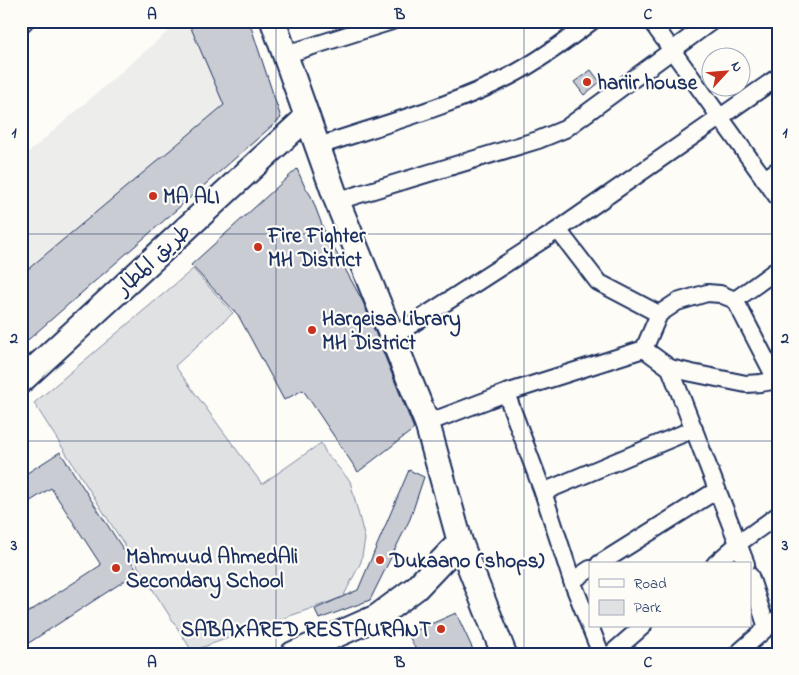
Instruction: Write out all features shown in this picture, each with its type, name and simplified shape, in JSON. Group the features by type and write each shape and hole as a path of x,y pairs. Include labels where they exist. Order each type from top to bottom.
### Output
{"main road":[{"path":"273,21 337,201 427,423 460,542 504,654"},
{"name":"طريق المطار","path":"21,381 306,117"},
{"path":"293,654 377,617 416,588 460,542"}],"street":[{"path":"21,24 25,21"},
{"path":"284,55 392,21"},
{"path":"316,146 447,103 509,77 545,56 592,21"},
{"path":"652,21 778,198"},
{"path":"337,201 538,140 565,129 712,21"},
{"path":"392,337 558,230 778,77"},
{"path":"764,179 778,170"},
{"path":"558,230 598,282 659,314"},
{"path":"735,300 778,269"},
{"path":"427,423 506,393 644,349 659,314 678,302 707,293 720,294 735,300 777,382 746,384 670,368 644,349"},
{"path":"670,368 745,562"},
{"path":"506,393 543,492 572,581 589,624"},
{"path":"543,492 694,429"},
{"path":"602,562 717,490"},
{"path":"717,562 739,543 778,515"},
{"path":"572,581 589,571"},
{"path":"737,654 772,623 752,580"},
{"path":"591,628 601,654"},
{"path":"611,654 641,628"}],"shaded area":[{"path":"180,21 188,21 224,105 21,275 21,159"}],"green space":[{"path":"193,269 233,313 175,366 262,484 321,443 326,453 350,481 365,539 361,562 343,597 192,651 34,403"}],"building":[{"name":"MA ALI","path":"188,21 249,21 281,118 21,346 21,275 224,105"},
{"name":"hariir house","path":"591,70 600,82 584,95 574,82"},
{"path":"297,169 311,196 324,230 363,302 414,429 358,472 303,390 284,400 238,315 191,265"},
{"name":"Mahmuud AhmedAli Secondary School","path":"60,452 138,572 21,648 21,617 101,565 51,488 21,507 21,477"},
{"name":"Dukaano (shops)","path":"409,470 424,477 410,519 370,600 319,619 315,609 358,590"},
{"name":"SABAXARED RESTAURANT","path":"456,613 475,654 418,654 408,634"}],"place":[{"name":"hariir house","path":"587,82"},
{"name":"MA ALI","path":"153,196"},
{"name":"Fire Fighter MH District","path":"258,247"},
{"name":"Hargeisa Library MH District","path":"312,330"},
{"name":"Dukaano (shops)","path":"380,560"},
{"name":"Mahmuud AhmedAli Secondary School","path":"116,568"},
{"name":"SABAXARED RESTAURANT","path":"441,629"}]}
